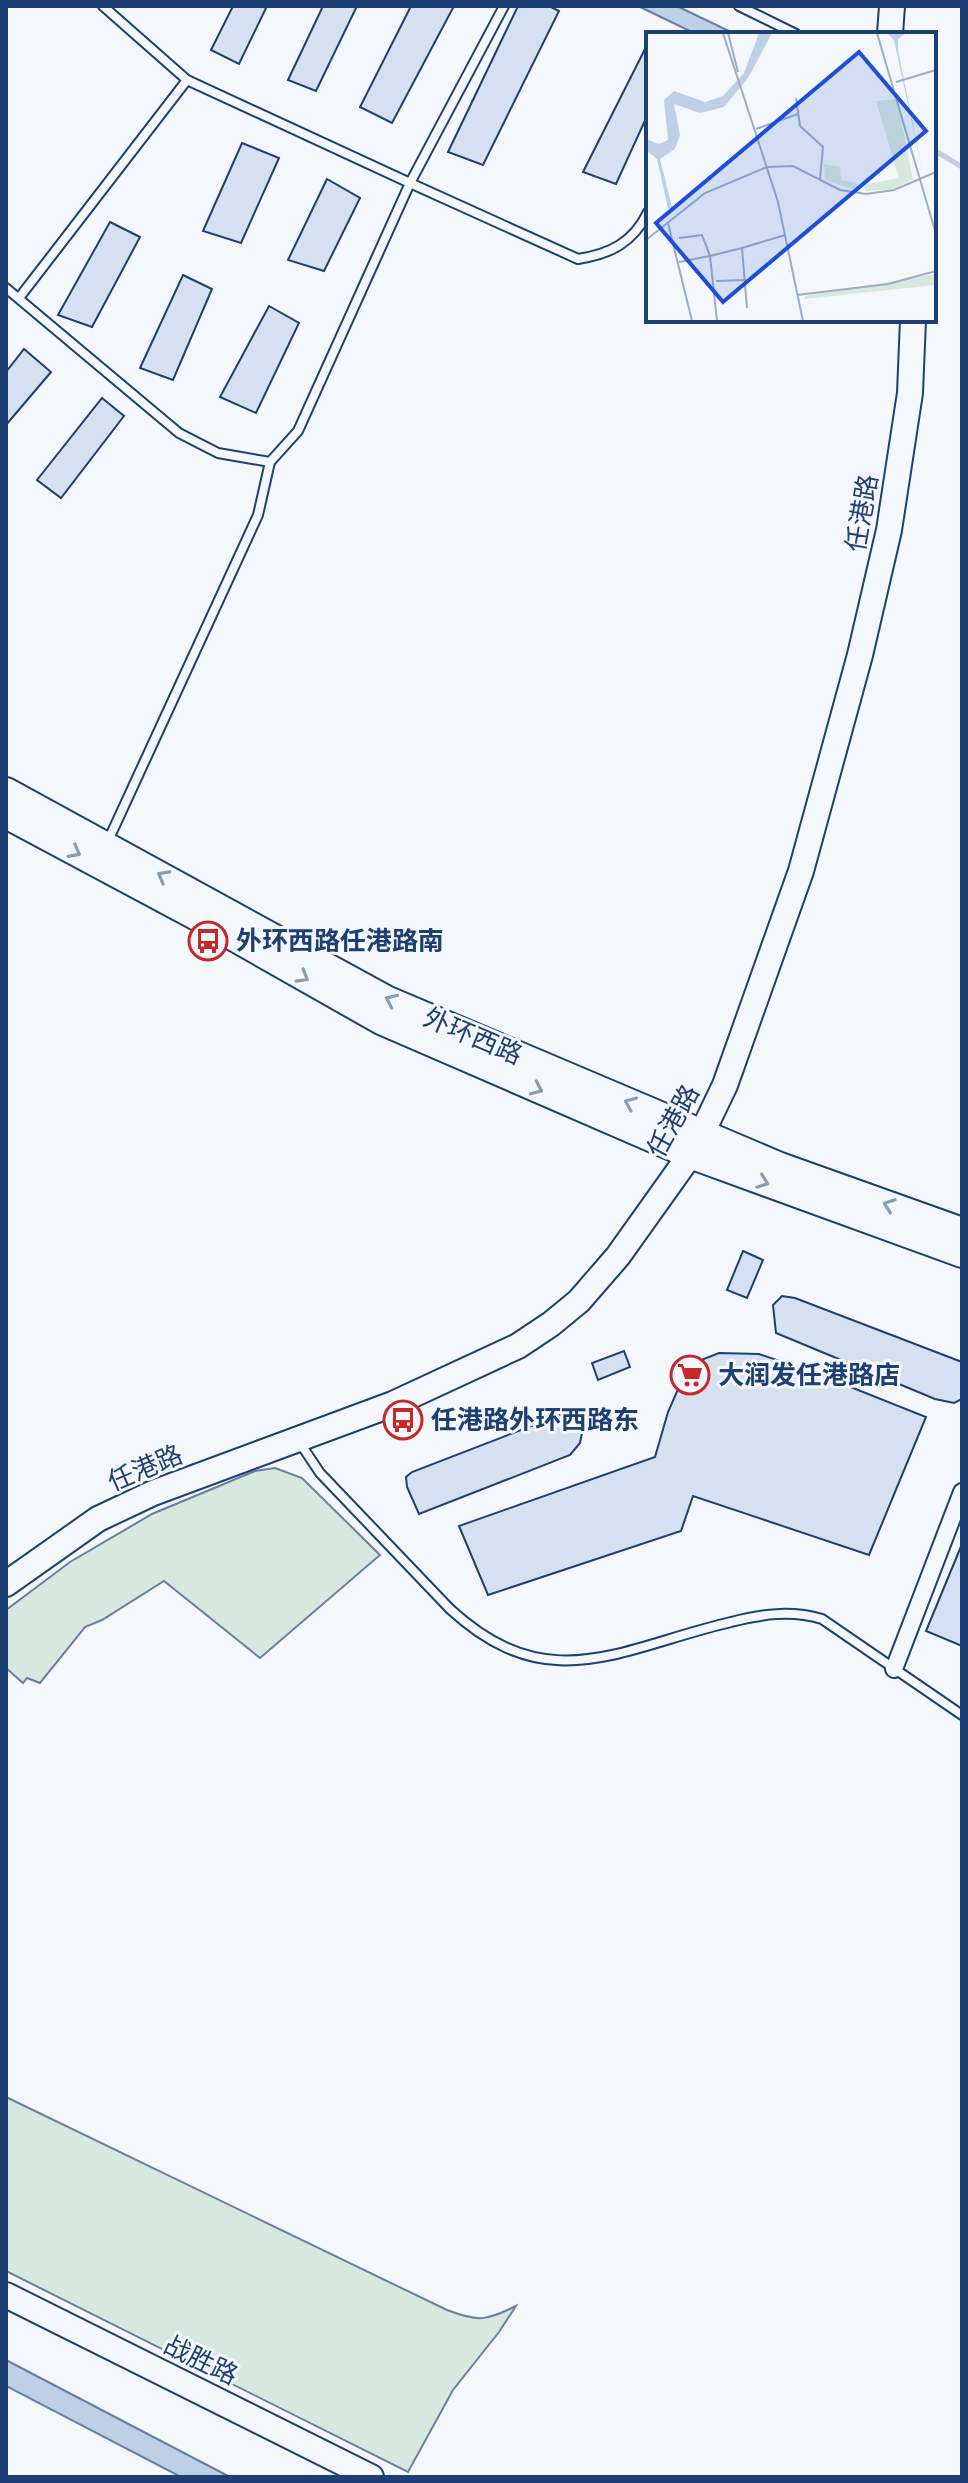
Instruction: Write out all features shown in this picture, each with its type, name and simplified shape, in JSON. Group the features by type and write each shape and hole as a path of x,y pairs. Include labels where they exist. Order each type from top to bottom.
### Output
{"main road":[{"name":"外环西路","path":"6,791 386,999 696,1144 780,1166 962,1231"},
{"name":"外环西路","path":"6,815 210,924 381,1021 696,1144 962,1254"}],"street":[{"path":"890,32 892,6"},
{"name":"任港路","path":"6,1584 98,1519 153,1493 393,1404 518,1346 579,1301 618,1256 696,1144 725,1085 801,871 860,655 889,530 910,393 913,322"},
{"path":"894,1669 962,1492"},
{"name":"战胜路","path":"6,2295 371,2477"}],"lane":[{"path":"103,6 187,80 578,259 604,255 627,240 646,215"},
{"path":"106,845 258,515 270,462 298,431 410,183 504,6"},
{"path":"739,6 792,32"},
{"path":"19,298 187,80"},
{"path":"6,288 179,433 218,453 270,462"},
{"path":"297,1439 320,1473 450,1609 488,1640 510,1651 569,1662 597,1659 750,1617 800,1612 822,1619 962,1715"}],"shaded area":[{"path":"275,1468 302,1478 380,1555 260,1658 164,1581 102,1620 85,1627 40,1683 27,1678 23,1683 6,1668 6,1610 70,1562 152,1514 255,1471"},
{"path":"6,2097 447,2310 482,2318 516,2306 453,2390 408,2472 6,2271"}],"water":[{"path":"638,6 677,6 731,32 692,32"},
{"path":"6,2360 230,2477 181,2477 6,2386"}],"building":[{"path":"233,6 267,6 239,64 211,50"},
{"path":"323,6 357,6 316,91 288,80"},
{"path":"411,6 454,6 392,123 360,107"},
{"path":"518,6 549,6 559,11 483,165 448,152"},
{"path":"646,47 646,118 616,184 583,172"},
{"path":"242,143 279,158 241,243 203,231"},
{"path":"327,179 360,198 324,271 288,260"},
{"path":"110,222 140,237 92,327 58,315"},
{"path":"183,275 212,289 173,380 140,368"},
{"path":"269,306 299,323 256,413 220,397"},
{"path":"24,349 51,372 6,425 6,372"},
{"path":"102,398 124,416 61,498 37,480"},
{"path":"743,1251 763,1260 747,1298 727,1290"},
{"path":"782,1296 795,1298 962,1362 962,1399 954,1403 935,1399 776,1333 773,1305"},
{"path":"624,1351 630,1367 598,1380 592,1363"},
{"path":"719,1353 759,1354 926,1417 869,1555 693,1496 681,1531 488,1595 459,1526 655,1457 668,1412 682,1380 696,1362"},
{"path":"579,1410 585,1417 580,1443 570,1455 419,1514 407,1487 406,1477 412,1472"},
{"path":"962,1544 962,1646 926,1631"}],"waterway":[{"path":"936,151 962,167"}],"place":[{"name":"外环西路任港路南","path":"208,941"},
{"name":"大润发任港路店","path":"690,1375"},
{"name":"任港路外环西路东","path":"403,1420"}]}
